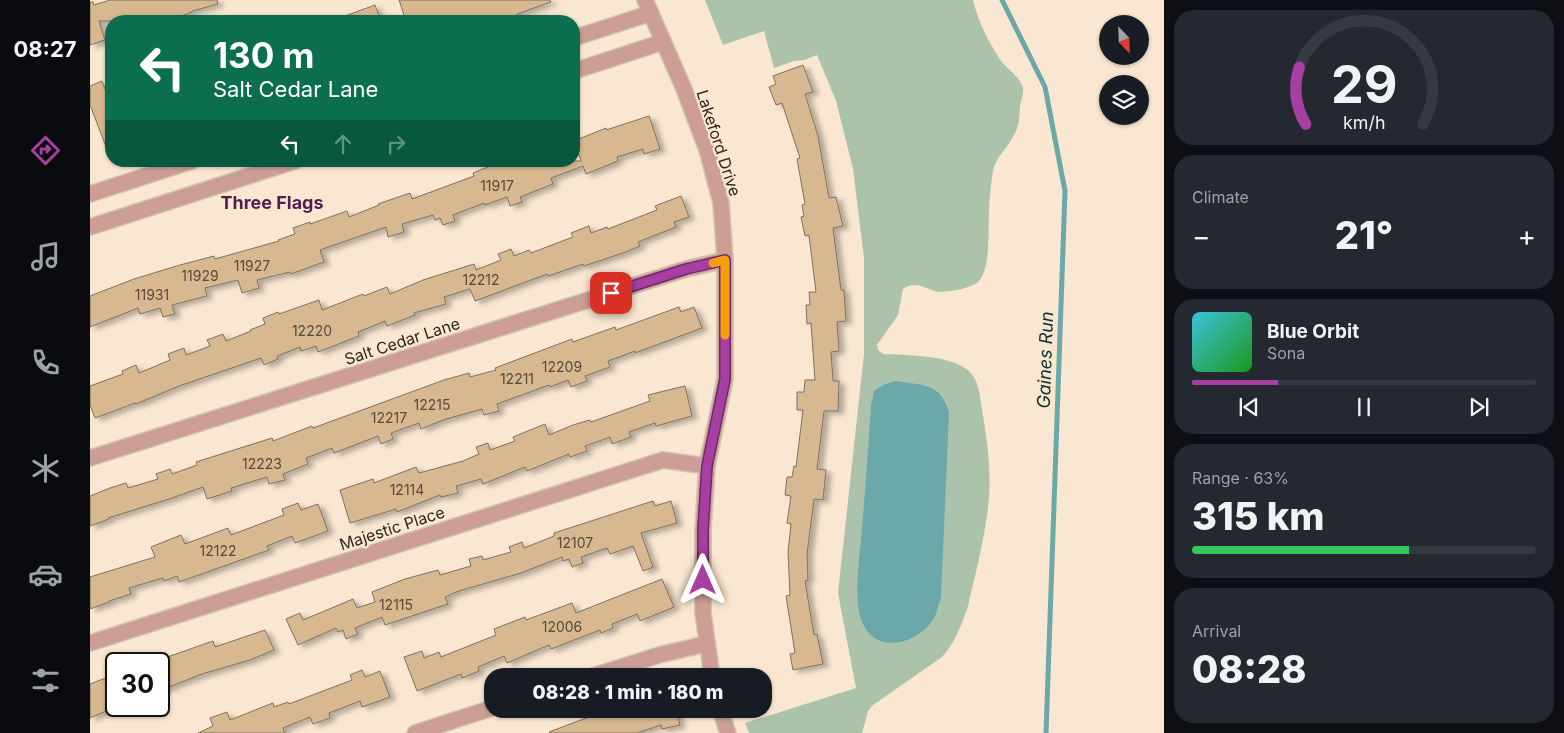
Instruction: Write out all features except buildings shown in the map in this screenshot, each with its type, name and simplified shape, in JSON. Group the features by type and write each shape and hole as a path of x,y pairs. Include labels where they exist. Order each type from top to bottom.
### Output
{"street":[{"path":"580,35 648,7"},
{"name":"Lakeford Drive","path":"648,7 684,89 707,150 721,203 725,260 725,379 707,466 703,529 703,604 706,644 710,668"},
{"path":"580,69 663,42"},
{"path":"90,194 173,167"},
{"path":"90,226 276,167"},
{"name":"Salt Cedar Lane","path":"90,458 686,269 725,260"},
{"name":"Majestic Place","path":"90,643 663,460 707,466"},
{"path":"618,668 659,655 706,644"},
{"path":"414,733 484,711"},
{"path":"723,718 728,733"}],"green space":[{"path":"705,0 973,0 991,44 1002,62 1019,80 1023,88 1017,128 993,171 989,202 987,259 982,276 975,284 950,291 939,292 915,285 903,289 898,315 877,345 878,350 883,354 916,356 952,362 969,371 975,379 979,389 989,464 989,497 986,525 968,606 961,626 947,652 942,657 873,705 868,711 862,733 749,733 745,723 761,718 772,718 772,714 856,688 838,593 864,354 864,258 853,169 836,101 817,55 774,68 764,31 723,45"}],"water":[{"path":"896,381 922,385 935,390 941,395 949,412 941,598 933,620 925,629 916,636 895,643 884,642 875,638 867,630 861,619 857,590 871,406 874,391 883,385"}],"waterway":[{"name":"Gaines Run","path":"1002,0 1045,87 1065,191 1046,733"}],"slow traffic":[{"path":"713,263 725,260 725,335"}],"district":[{"name":"Three Flags","path":"272,202"}],"route":[{"path":"611,293 686,269 725,260 725,379 707,466 703,529 703,580"}]}
